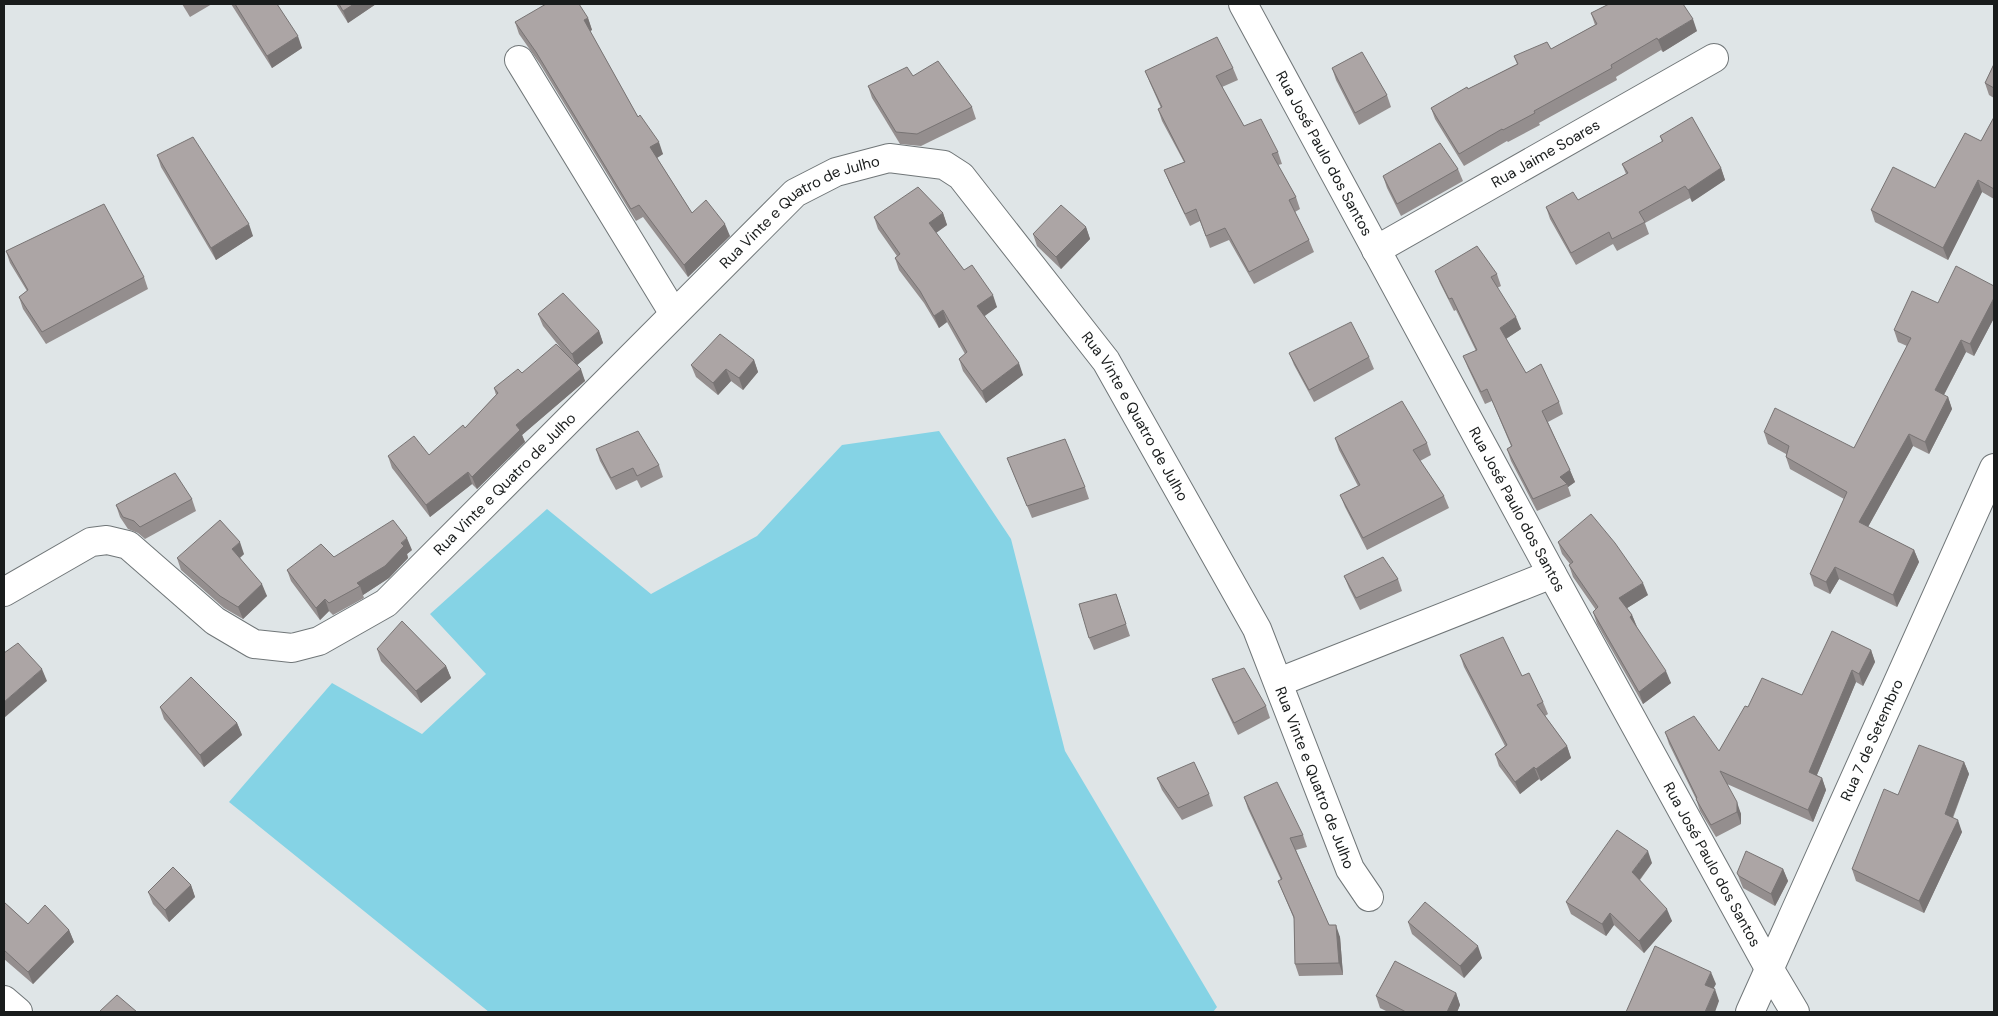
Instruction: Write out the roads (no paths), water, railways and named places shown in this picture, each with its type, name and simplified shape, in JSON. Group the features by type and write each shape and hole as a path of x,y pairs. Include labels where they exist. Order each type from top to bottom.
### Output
{"street":[{"name":"Rua José Paulo dos Santos","path":"1244,4 1552,574 1795,1012"},
{"name":"Rua Jaime Soares","path":"1376,250 1714,58"},
{"path":"520,60 674,314"},
{"name":"Rua Vinte e Quatro de Julho","path":"4,592 91,542 106,540 128,544 215,621 254,644 292,648 319,641 386,603 795,193 836,172 889,158 944,165 961,176 1106,362 1257,629 1350,868 1369,896"},
{"name":"Rua 7 de Setembro","path":"1750,1012 1994,468"},
{"path":"1279,682 1552,574"},
{"path":"4,1000 18,1012"}]}
